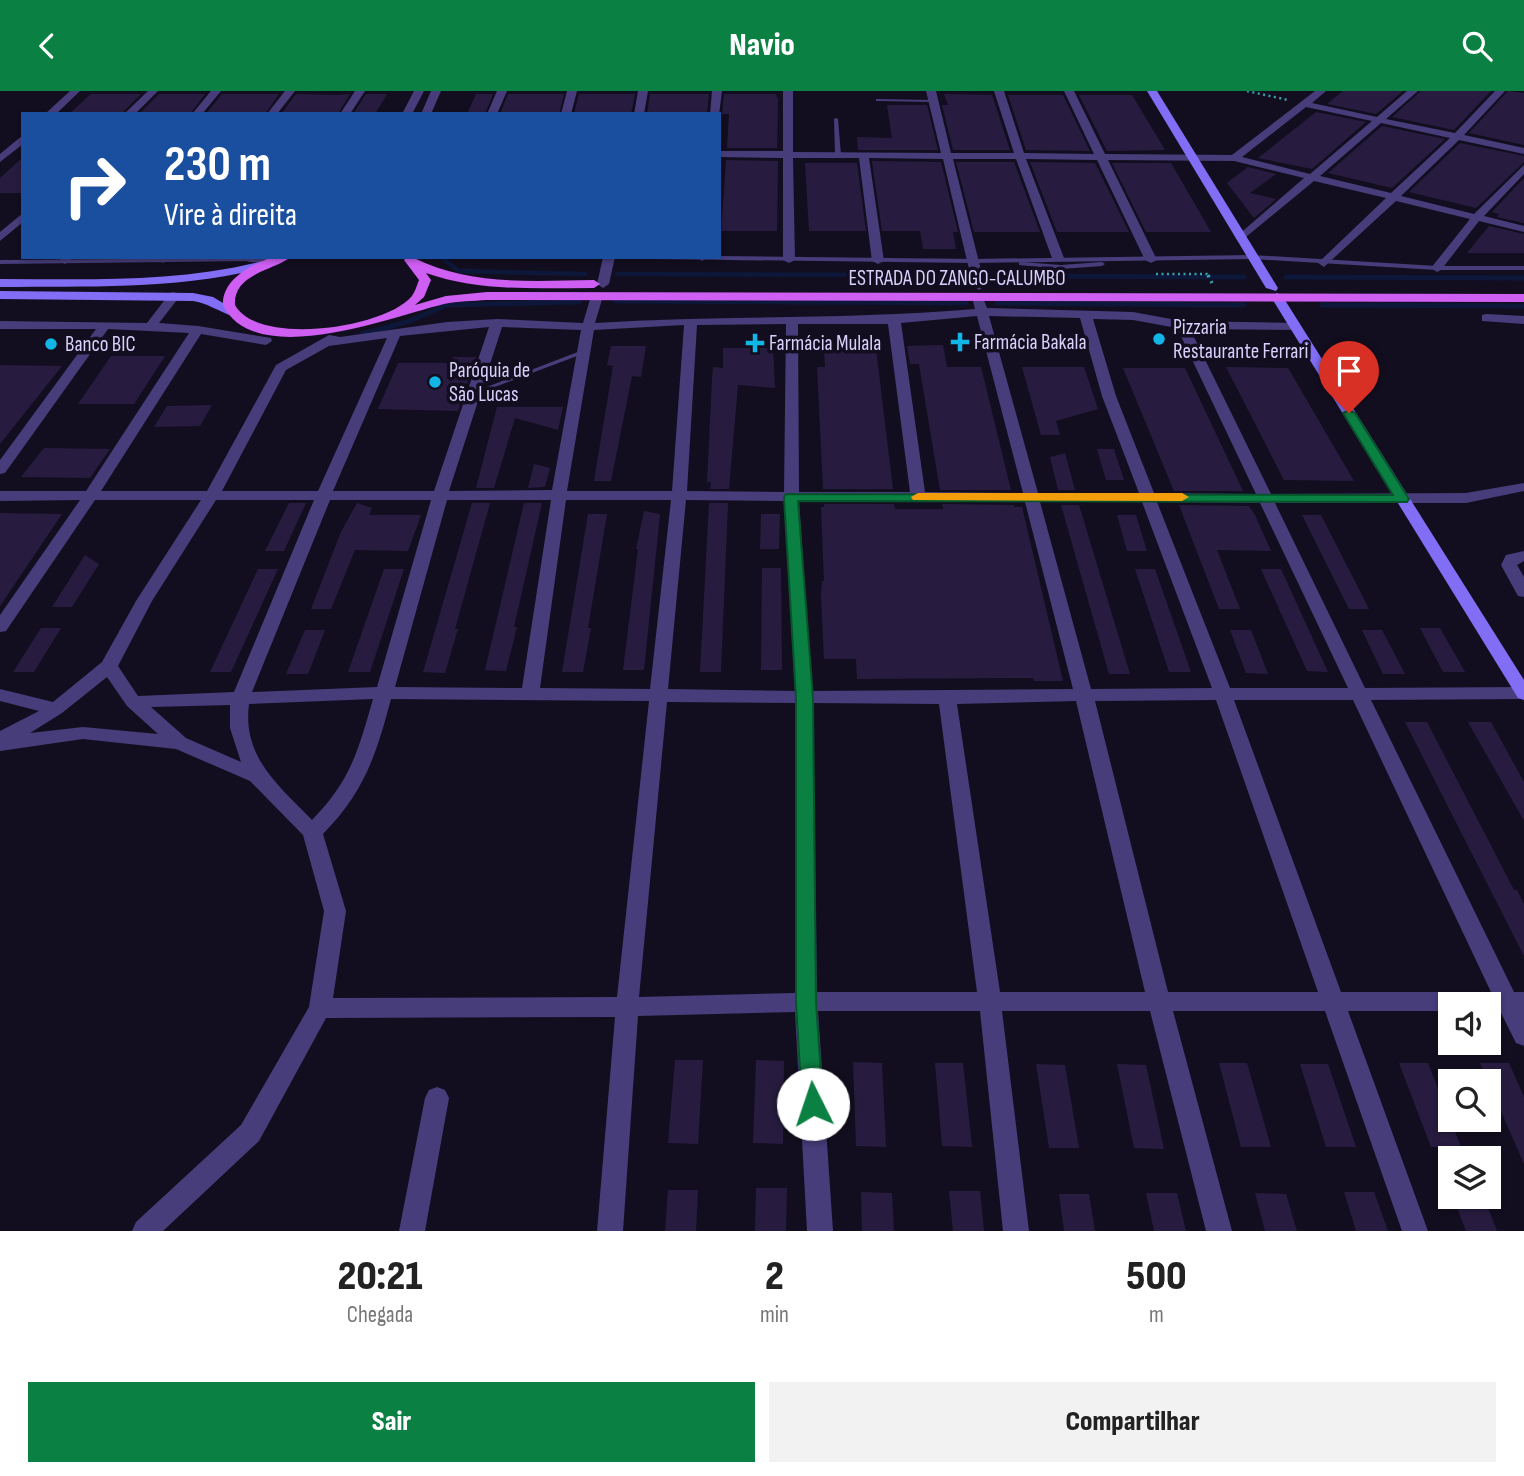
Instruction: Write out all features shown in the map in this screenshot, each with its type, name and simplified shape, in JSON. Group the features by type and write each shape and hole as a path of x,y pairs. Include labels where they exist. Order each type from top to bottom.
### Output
{"main road":[{"path":"243,322 232,312 228,300 233,288 245,276 278,259"},
{"name":"ESTRADA DO ZANGO-CALUMBO","path":"407,259 439,275 472,281 600,290 979,298 1524,289"},
{"path":"391,316 407,307 423,287 424,278 420,269 407,259"},
{"name":"ESTRADA DO ZANGO-CALUMBO","path":"243,322 260,329 309,334 363,326 429,304 464,298 600,290"},
{"name":"ESTRADA DO ZANGO-CALUMBO","path":"1274,292 1524,298"}],"street":[{"path":"52,112 75,91"},
{"path":"131,112 153,91"},
{"path":"199,112 216,91"},
{"path":"274,112 290,91"},
{"path":"346,112 360,91"},
{"path":"408,112 419,91"},
{"path":"427,112 436,91"},
{"path":"493,112 502,91"},
{"path":"567,112 572,91"},
{"path":"639,112 643,91"},
{"path":"715,112 717,91"},
{"path":"788,91 786,155 789,260"},
{"path":"999,91 1058,258"},
{"path":"1069,91 1151,260"},
{"path":"1152,91 1524,694"},
{"path":"1234,158 1321,91"},
{"path":"1241,238 1413,91"},
{"path":"1324,263 1458,136 1500,91"},
{"path":"932,96 974,261 979,298 1084,695 1159,1002 1219,1231"},
{"path":"1306,104 1524,151"},
{"path":"2,155 21,140"},
{"path":"2,155 21,154"},
{"path":"721,154 1234,158 1524,229"},
{"path":"864,155 878,261"},
{"path":"1437,268 1476,218 1524,168"},
{"path":"0,238 21,218"},
{"path":"530,694 583,352 608,259"},
{"path":"0,283 182,279 223,275 263,265"},
{"path":"0,295 174,296 209,300 232,312"},
{"path":"150,327 174,296"},
{"path":"325,343 447,326 497,323 588,327 691,321 894,320 979,298 1085,314 1133,316 1182,325 1296,327"},
{"path":"1085,314 1109,396 1223,694 1415,1231"},
{"path":"1486,318 1524,320"},
{"path":"792,320 791,497 804,698 806,1002 820,1231"},
{"path":"894,320 918,497"},
{"path":"610,1231 626,1007 679,496 691,321"},
{"path":"243,322 266,341 277,355 281,369"},
{"path":"312,832 336,809 354,783 365,760 440,496 497,323"},
{"path":"0,470 105,324"},
{"path":"0,339 6,325 105,324 198,330 266,341"},
{"path":"1182,325 1360,694 1516,1001 1524,1036"},
{"path":"0,738 22,730 56,709 109,667 144,601 213,494 281,369 325,343 363,326"},
{"path":"0,627 92,494 198,330"},
{"path":"257,776 236,716 241,696 394,334"},
{"path":"0,496 213,494 1402,499 1466,498 1524,487"},
{"path":"1524,556 1512,558 1509,565 1524,592"},
{"path":"109,667 133,702 179,743"},
{"path":"133,702 382,693 804,698 1524,694"},
{"path":"0,695 56,709"},
{"path":"947,698 990,1003 1016,1231"},
{"path":"0,744 83,733 179,743 257,776 312,832 335,911 320,1008 250,1133 145,1231"},
{"path":"320,1008 626,1007 806,1002 1516,1001"},
{"path":"412,1231 437,1098"}],"lane":[{"path":"878,100 932,96"},
{"path":"836,119 838,155"},
{"path":"974,261 1061,267 1151,260 1252,257 1437,268 1524,268"},
{"path":"721,258 1151,260"},
{"path":"0,262 67,259"},
{"path":"474,393 583,352"}],"path":[{"path":"1247,91 1306,104"}],"building":[{"path":"1343,91 1403,91 1376,114 1327,104"},
{"path":"1421,91 1491,91 1454,130 1392,117"},
{"path":"1508,91 1524,93 1524,145 1469,133"},
{"path":"91,94 141,94 123,112 71,112"},
{"path":"159,94 205,94 192,112 141,112"},
{"path":"222,94 279,94 266,112 208,112"},
{"path":"296,94 350,94 339,112 282,112"},
{"path":"366,94 387,94 376,112 354,112"},
{"path":"476,94 493,94 486,112 468,112"},
{"path":"508,94 564,94 560,112 501,112"},
{"path":"579,94 635,94 631,112 574,112"},
{"path":"650,94 709,94 707,112 647,112"},
{"path":"724,94 776,94 777,148 727,148 729,114 722,114"},
{"path":"944,94 992,95 1010,150 953,150 942,105 948,105"},
{"path":"1008,95 1063,95 1090,151 1026,150"},
{"path":"1079,95 1132,95 1165,150 1107,151"},
{"path":"887,105 927,105 938,150 858,150 857,137 892,138"},
{"path":"1316,112 1366,122 1312,169 1258,158"},
{"path":"1382,126 1445,139 1392,188 1328,173"},
{"path":"1460,143 1524,156 1524,162 1476,208 1409,192"},
{"path":"21,159 21,193 0,193 0,178"},
{"path":"726,160 778,161 777,231 721,231"},
{"path":"872,161 941,162 958,232 953,232 956,249 923,249 920,231 882,231"},
{"path":"956,162 1014,162 1040,232 974,232"},
{"path":"1030,162 1095,163 1129,232 1057,232"},
{"path":"805,163 857,163 866,231 809,231"},
{"path":"1112,163 1171,163 1211,232 1146,232"},
{"path":"1248,167 1276,174 1250,193 1276,199 1254,218 1227,183"},
{"path":"1524,178 1524,223 1497,217 1499,214 1492,212"},
{"path":"1489,226 1524,234 1524,253 1467,253"},
{"path":"943,345 947,367 981,367 1011,490 940,490 919,364 910,364 907,346"},
{"path":"611,346 646,346 641,377 632,376 611,481 594,481 613,366 607,365"},
{"path":"723,348 773,348 775,388 738,385 729,489 710,489 711,482 707,482 713,367 723,368"},
{"path":"824,349 876,349 893,489 823,489 817,367 825,367"},
{"path":"111,356 165,356 134,404 78,404"},
{"name":"Paróquia de São Lucas","path":"453,357 476,357 458,411 378,409 398,363 451,363"},
{"path":"0,365 62,366 0,444"},
{"path":"1022,367 1084,367 1098,409 1056,421 1060,435 1041,435"},
{"path":"1226,367 1288,368 1354,481 1284,480"},
{"path":"1123,368 1185,368 1243,491 1174,491"},
{"path":"212,405 200,426 154,427 167,406"},
{"path":"497,407 563,407 558,430 515,418 494,488 476,488"},
{"path":"44,448 110,449 90,478 21,477"},
{"path":"1097,449 1114,449 1124,480 1106,480"},
{"path":"1065,453 1075,490 1058,490 1050,457"},
{"path":"534,464 550,468 545,487 528,488"},
{"path":"289,503 306,503 284,551 265,551"},
{"path":"357,503 372,508 369,515 421,515 408,551 355,550 331,609 311,609 341,532"},
{"path":"472,503 490,503 455,629 458,629 445,673 423,672"},
{"path":"524,503 542,503 514,627 517,627 506,671 485,670"},
{"path":"709,503 728,503 721,672 700,672"},
{"path":"824,504 894,504 895,509 943,509 942,504 1022,507 1063,681 1034,681 1033,678 857,679 856,659 824,659 821,507 824,507"},
{"path":"1061,505 1079,505 1130,674 1109,674"},
{"path":"1179,505 1249,506 1255,515 1271,551 1217,550 1240,609 1219,609"},
{"path":"644,511 660,514 644,670 623,670 636,549"},
{"path":"0,513 62,514 0,606"},
{"path":"588,514 607,514 588,628 591,628 583,672 562,672"},
{"path":"761,514 780,514 779,549 760,549"},
{"path":"1117,515 1136,515 1147,551 1127,551"},
{"path":"1302,515 1321,515 1369,609 1349,609"},
{"path":"85,555 99,564 72,607 52,607"},
{"path":"762,568 781,568 782,670 761,670"},
{"path":"258,569 278,569 231,672 210,672"},
{"path":"384,569 404,569 370,672 348,672"},
{"path":"1135,569 1155,569 1191,672 1169,672"},
{"path":"1261,569 1281,569 1328,672 1307,671"},
{"path":"41,628 61,628 34,672 13,672"},
{"path":"1420,628 1440,628 1465,672 1443,672"},
{"path":"305,630 325,630 308,674 286,674"},
{"path":"1230,630 1251,630 1268,674 1246,673"},
{"path":"1362,630 1382,630 1405,674 1383,674"},
{"path":"1405,722 1427,722 1514,890 1517,890 1524,904 1524,956"},
{"path":"1468,722 1491,722 1524,782 1524,821"},
{"path":"675,1060 703,1060 698,1144 668,1143"},
{"path":"756,1060 784,1061 783,1144 753,1143"},
{"path":"853,1062 882,1063 886,1147 856,1146"},
{"path":"935,1063 963,1063 972,1147 942,1146"},
{"path":"1219,1063 1247,1063 1271,1147 1241,1147"},
{"path":"1399,1063 1428,1063 1438,1088 1438,1132 1455,1132 1461,1146 1431,1147"},
{"path":"1480,1063 1509,1063 1524,1097 1524,1164 1501,1111 1501,1069 1483,1069"},
{"path":"1036,1064 1065,1065 1079,1148 1049,1148"},
{"path":"1117,1064 1146,1065 1164,1149 1134,1148"},
{"path":"1300,1064 1328,1064 1356,1147 1326,1147"},
{"path":"756,1188 787,1188 786,1231 755,1231"},
{"path":"668,1190 698,1190 696,1231 665,1231"},
{"path":"949,1191 980,1191 984,1231 953,1231"},
{"path":"861,1192 892,1193 894,1231 862,1231"},
{"path":"1344,1192 1374,1192 1388,1231 1356,1231"},
{"path":"1146,1193 1177,1193 1186,1231 1154,1231"},
{"path":"1255,1193 1286,1194 1297,1231 1265,1231"},
{"path":"1059,1194 1089,1194 1095,1231 1064,1231"},
{"path":"1458,1209 1489,1209 1497,1231 1466,1231"}],"waterway":[{"path":"444,259 459,271 585,274"},
{"path":"617,274 955,275"},
{"path":"998,276 1244,277"},
{"path":"1300,277 1286,277 1524,278"},
{"path":"615,301 966,303"},
{"path":"362,334 410,321 446,305 579,302"},
{"path":"997,303 1244,305"},
{"path":"1322,305 1524,306"}],"slow traffic":[{"path":"918,497 1182,497"}],"place":[{"name":"Pizzaria Restaurante Ferrari","path":"1159,339"},
{"name":"Farmácia Bakala","path":"960,342"},
{"name":"Farmácia Mulala","path":"755,343"},
{"name":"Banco BIC","path":"51,344"},
{"name":"Paróquia de São Lucas","path":"435,382"}],"route":[{"path":"813,1104 806,1002 804,698 791,497 1402,499 1349,413"}]}
